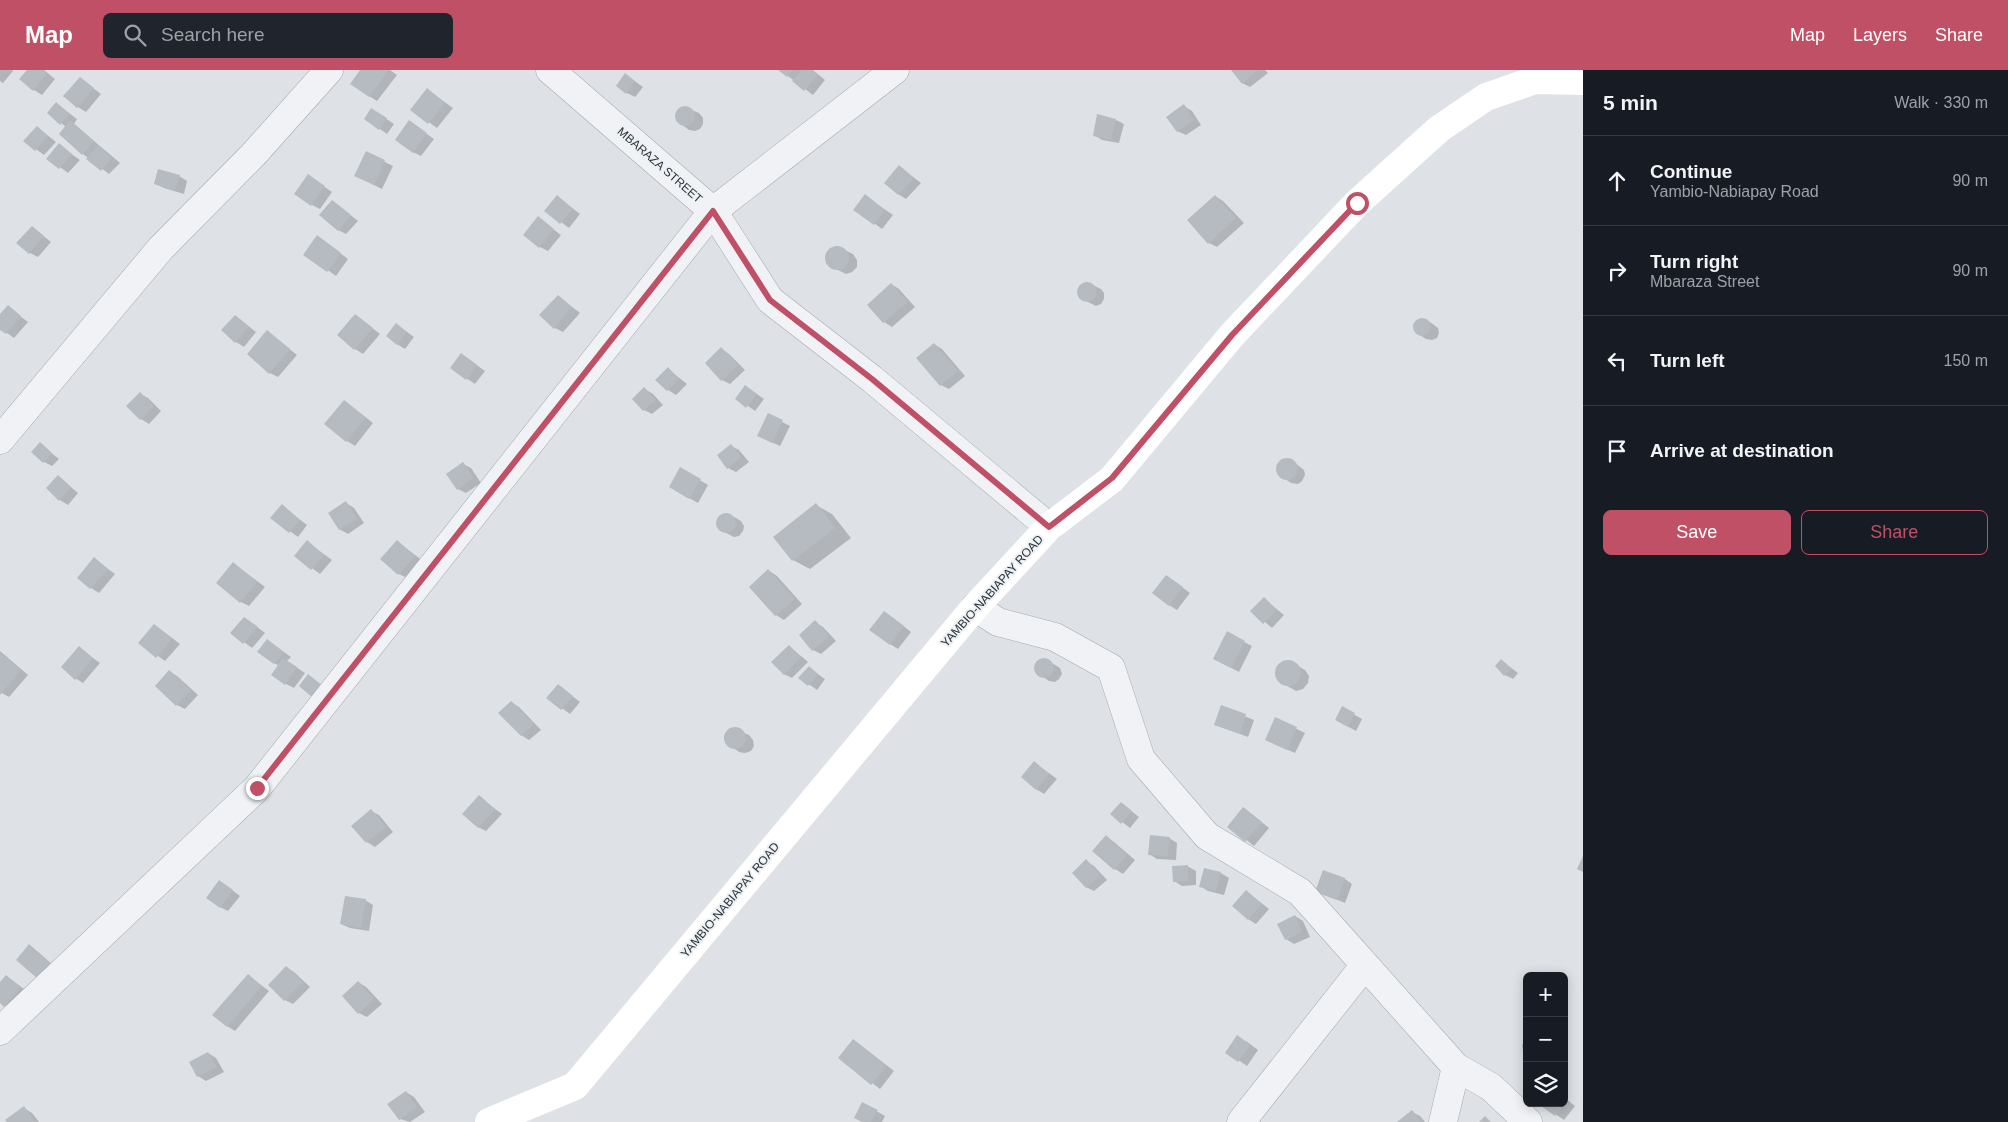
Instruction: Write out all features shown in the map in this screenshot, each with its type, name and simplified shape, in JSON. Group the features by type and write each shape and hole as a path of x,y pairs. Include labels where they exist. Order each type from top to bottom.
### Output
{"main road":[{"name":"YAMBIO-NABIAPAY ROAD","path":"489,1122 575,1086 974,607 1049,527 1112,478 1239,328 1357,203 1439,129 1486,97 1535,80 1583,81"}],"street":[{"path":"0,440 161,248 253,155 330,70"},
{"name":"MBARAZA STREET","path":"550,70 713,211 770,300 872,379 1049,527"},
{"path":"0,1031 257,788 713,211 895,70"},
{"path":"974,607 998,622 1055,637 1111,668 1141,759 1207,836 1300,892 1456,1066 1491,1087 1528,1122"},
{"path":"1240,1122 1364,965"},
{"path":"1443,1122 1456,1066"}],"building":[{"path":"27,70 43,70 47,74 33,91 19,79"},
{"path":"360,70 389,70 369,97 350,84"},
{"path":"778,70 793,70 787,77"},
{"path":"802,70 812,70 818,75 804,91 792,81"},
{"path":"1231,70 1258,70 1242,84"},
{"path":"625,73 635,81 626,94 616,86"},
{"path":"80,77 94,88 77,108 63,96"},
{"path":"427,88 445,103 428,124 410,110"},
{"path":"56,102 70,114 60,125 47,113"},
{"path":"1184,104 1194,120 1177,132 1166,117"},
{"path":"681,106 689,106 695,112 695,120 689,126 681,126 675,120 675,112"},
{"path":"371,108 387,118 379,130 364,119"},
{"path":"1097,114 1116,119 1111,140 1093,136"},
{"path":"70,120 94,141 82,155 59,134"},
{"path":"409,120 427,133 413,153 395,140"},
{"path":"37,126 48,136 35,151 23,141"},
{"path":"59,143 72,154 59,169 46,159"},
{"path":"98,145 112,158 101,171 86,159"},
{"path":"366,151 385,160 374,185 354,176"},
{"path":"899,165 914,178 898,195 884,183"},
{"path":"158,169 180,175 175,191 154,184"},
{"path":"308,174 325,186 311,206 294,194"},
{"path":"865,194 885,210 874,225 853,210"},
{"path":"557,195 573,209 560,224 544,211"},
{"path":"1215,195 1236,218 1208,244 1187,220"},
{"path":"332,200 351,215 338,231 319,215"},
{"path":"538,216 554,229 539,248 523,235"},
{"path":"32,226 44,236 29,254 16,243"},
{"path":"317,235 341,253 327,272 303,255"},
{"path":"837,246 845,250 849,258 845,266 837,270 829,266 825,258 829,250"},
{"path":"1087,282 1094,285 1097,292 1094,299 1087,302 1080,299 1077,292 1080,285"},
{"path":"891,283 908,302 883,323 867,305"},
{"path":"558,295 572,307 554,329 539,315"},
{"path":"8,305 21,316 6,334 0,330 0,314"},
{"path":"355,314 373,328 354,350 337,335"},
{"path":"235,315 249,327 235,343 221,330"},
{"path":"1418,318 1426,318 1431,323 1429,334 1418,336 1413,331 1413,323"},
{"path":"396,323 407,332 397,345 386,336"},
{"path":"267,330 290,349 269,374 247,354"},
{"path":"934,343 958,371 940,386 916,358"},
{"path":"721,347 738,365 721,381 705,363"},
{"path":"461,353 477,365 466,380 450,368"},
{"path":"668,367 679,379 667,391 655,380"},
{"path":"745,385 757,394 746,408 735,399"},
{"path":"644,387 656,400 643,411 632,399"},
{"path":"140,392 154,406 140,420 126,406"},
{"path":"344,400 366,418 346,442 324,424"},
{"path":"768,413 783,420 772,443 757,436"},
{"path":"40,442 52,453 43,463 31,452"},
{"path":"731,444 741,457 727,469 717,455"},
{"path":"1287,458 1295,461 1298,469 1295,477 1287,480 1279,477 1276,469 1279,461"},
{"path":"463,462 474,478 457,490 446,474"},
{"path":"680,467 701,479 689,499 669,487"},
{"path":"58,475 71,487 59,501 46,488"},
{"path":"346,501 357,519 339,530 328,513"},
{"path":"816,503 835,528 792,561 773,537"},
{"path":"282,504 300,520 289,533 270,518"},
{"path":"722,513 730,513 736,519 736,527 730,533 722,533 716,527 716,519"},
{"path":"307,540 324,555 311,570 294,556"},
{"path":"397,540 415,556 398,575 380,559"},
{"path":"94,557 108,569 90,589 77,578"},
{"path":"233,562 257,582 240,603 216,583"},
{"path":"768,569 795,599 775,616 749,587"},
{"path":"1166,575 1183,587 1169,606 1152,593"},
{"path":"1264,597 1277,610 1263,624 1250,611"},
{"path":"884,611 904,626 890,645 869,630"},
{"path":"244,617 258,627 243,644 230,633"},
{"path":"815,620 829,636 812,651 799,635"},
{"path":"154,624 172,639 156,658 138,643"},
{"path":"1227,631 1245,641 1231,668 1213,659"},
{"path":"267,639 284,652 274,664 257,652"},
{"path":"789,645 801,657 784,675 771,662"},
{"path":"79,646 93,658 75,680 61,667"},
{"path":"0,652 21,670 0,695"},
{"path":"283,658 297,667 285,685 271,675"},
{"path":"1044,658 1051,661 1054,668 1051,675 1044,678 1037,675 1034,668 1037,661"},
{"path":"1501,659 1511,668 1504,676 1495,666"},
{"path":"1288,660 1297,664 1301,673 1297,682 1288,686 1279,682 1275,673 1279,664"},
{"path":"809,666 818,674 808,686 798,678"},
{"path":"169,670 191,690 176,706 155,686"},
{"path":"308,674 323,686 313,698 299,686"},
{"path":"558,684 573,696 561,710 546,698"},
{"path":"511,701 534,724 521,736 498,713"},
{"path":"1221,705 1246,714 1240,734 1214,725"},
{"path":"1342,706 1355,713 1348,727 1335,720"},
{"path":"1275,717 1297,727 1287,750 1265,740"},
{"path":"735,727 745,734 746,738 739,748 735,749 725,742 724,738 731,728"},
{"path":"1034,761 1049,774 1036,790 1021,777"},
{"path":"479,795 495,809 478,828 462,814"},
{"path":"1121,802 1132,811 1121,824 1110,814"},
{"path":"1243,807 1262,822 1245,842 1227,827"},
{"path":"371,809 386,827 366,843 351,826"},
{"path":"1106,835 1127,855 1114,870 1092,851"},
{"path":"1150,835 1170,837 1168,856 1148,855"},
{"path":"1583,856 1583,872 1577,869"},
{"path":"1086,859 1100,875 1086,888 1072,873"},
{"path":"1188,865 1188,881 1173,882 1172,866"},
{"path":"1204,868 1221,872 1216,891 1199,887"},
{"path":"1323,870 1345,878 1337,900 1315,892"},
{"path":"219,880 233,890 220,908 206,898"},
{"path":"1246,890 1262,904 1248,920 1232,906"},
{"path":"345,896 366,899 361,928 340,924"},
{"path":"1295,915 1302,932 1285,940 1277,924"},
{"path":"29,944 51,963 38,979 16,960"},
{"path":"286,966 303,982 284,1001 268,985"},
{"path":"248,974 262,986 227,1027 212,1015"},
{"path":"6,975 21,987 4,1007 0,1003 0,982"},
{"path":"358,981 374,999 358,1014 342,996"},
{"path":"1237,1035 1251,1045 1238,1062 1225,1053"},
{"path":"853,1039 887,1066 871,1085 838,1058"},
{"path":"208,1052 217,1067 197,1077 189,1062"},
{"path":"406,1091 417,1107 399,1120 387,1104"},
{"path":"862,1102 878,1110 871,1122 862,1122 854,1118"},
{"path":"24,1106 35,1122 7,1122 5,1120"},
{"path":"1542,1107 1562,1107 1555,1116"},
{"path":"1412,1110 1422,1122 1397,1122"},
{"path":"1485,1116 1491,1122 1479,1122"}],"route":[{"path":"257,788 713,211 770,300 872,379 1049,527 1112,478 1232,335 1357,203"}]}
